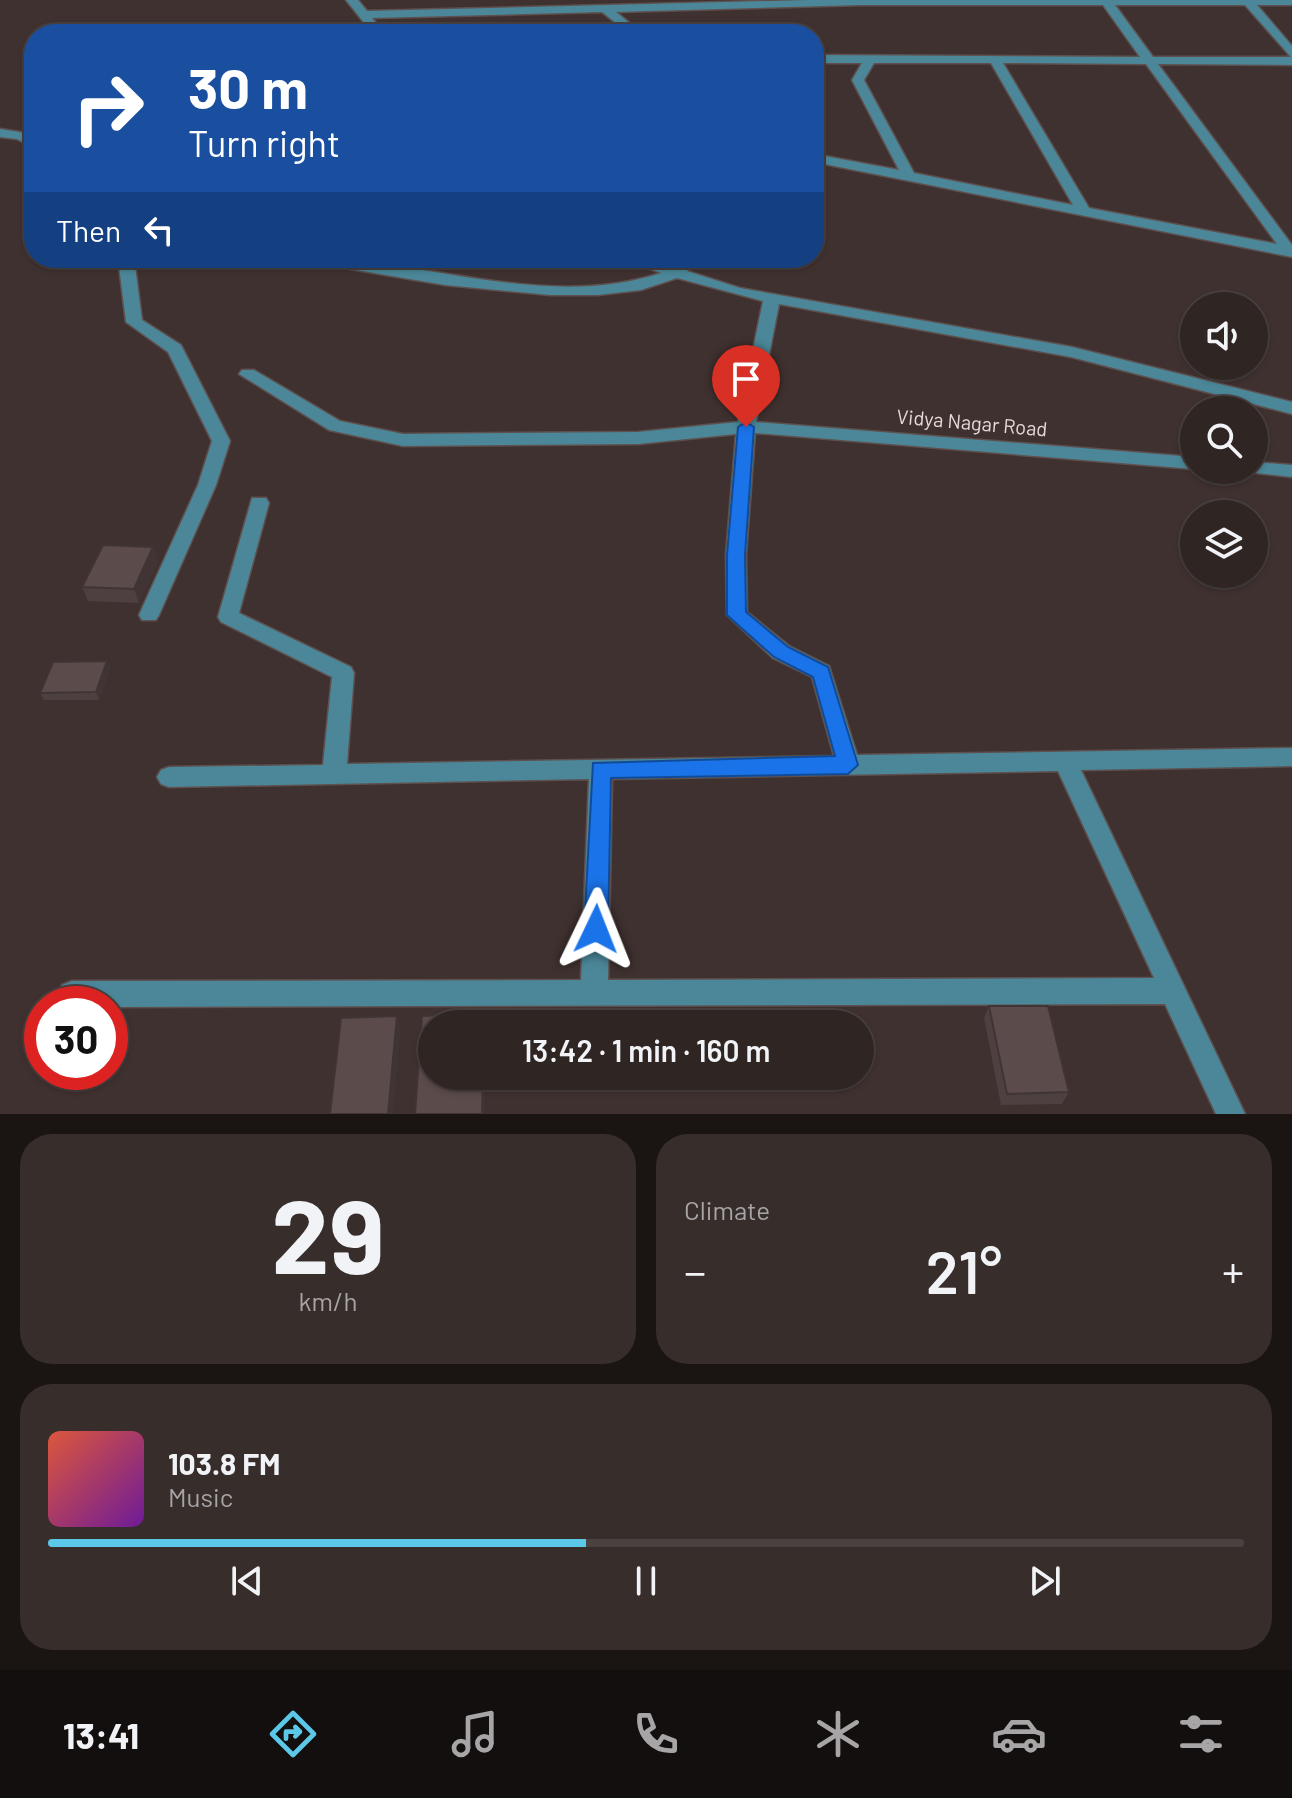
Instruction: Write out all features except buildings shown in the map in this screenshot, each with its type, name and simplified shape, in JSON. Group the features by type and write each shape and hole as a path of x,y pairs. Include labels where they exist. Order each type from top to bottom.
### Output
{"street":[{"path":"352,0 371,24"},
{"path":"1247,1 1292,54"},
{"path":"364,15 861,2 1292,2"},
{"path":"1107,3 1291,252"},
{"path":"604,8 624,24"},
{"path":"824,59 1292,61"},
{"path":"870,59 858,80 909,177"},
{"path":"995,60 1084,211"},
{"path":"0,133 24,138"},
{"path":"824,160 1291,252"},
{"path":"127,268 134,322 175,349 221,441 207,485 149,615"},
{"path":"375,268 452,281 536,288 620,288 673,274 680,268"},
{"path":"657,268 772,297 1072,352 1292,408"},
{"path":"772,297 746,427 736,555 737,615 781,652 821,672 848,765"},
{"name":"Vidya Nagar Road","path":"248,374 335,426 403,440 638,438 746,427 1180,462"},
{"path":"1268,469 1292,471"},
{"path":"259,503 228,617 343,673 334,775"},
{"path":"169,777 1292,757"},
{"path":"1065,761 1231,1114"},
{"path":"594,992 601,770"},
{"path":"128,994 1173,991"}],"route":[{"path":"596,929 601,770 848,765 821,672 781,652 737,615 736,555 746,427"}]}
